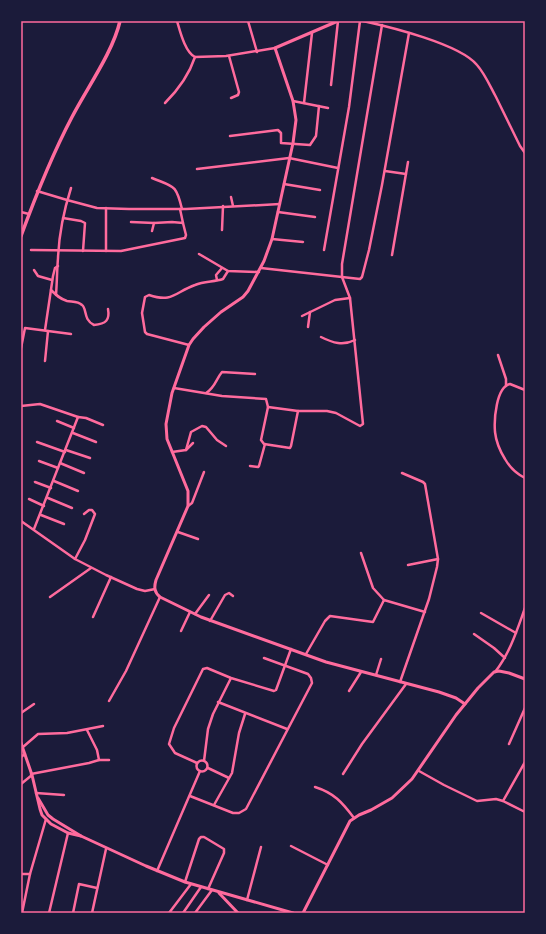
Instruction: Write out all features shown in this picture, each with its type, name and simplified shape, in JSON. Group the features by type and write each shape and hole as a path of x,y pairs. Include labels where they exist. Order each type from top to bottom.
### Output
{"main road":[{"path":"21,236 47,166 66,127 111,46 120,21"}],"street":[{"path":"176,21 183,40 191,55 195,58 229,56 275,48 338,21 331,85"},
{"path":"248,21 257,52"},
{"path":"324,250 349,107 360,21"},
{"path":"363,21 409,33 459,51 471,59 477,64 488,82 525,153"},
{"path":"268,407 298,411 327,411 336,413 357,425 360,426 363,424 350,298 342,277 342,264 344,244 382,25"},
{"path":"304,103 312,32"},
{"path":"199,254 228,271 260,270 360,279 363,275 385,171 409,33"},
{"path":"275,48 293,101 296,120 293,143 280,204 272,239 254,282 243,297 221,312 193,339 174,388 166,424 167,439 188,491 188,506 156,580 155,589 160,597 210,621 326,662 449,695 465,704"},
{"path":"229,56 239,92 238,95 231,98"},
{"path":"165,103 184,81 195,58"},
{"path":"293,101 328,108"},
{"path":"230,136 278,130 280,133 281,143 293,143 307,146 310,145 316,136 318,106"},
{"path":"197,169 289,158 338,168"},
{"path":"392,255 408,162"},
{"path":"385,171 406,174"},
{"path":"31,250 121,251 184,239 186,235 176,190 174,187 152,178"},
{"path":"284,184 320,190"},
{"path":"56,295 63,218 71,188"},
{"path":"37,191 98,208 181,209 280,204"},
{"path":"231,197 233,206"},
{"path":"222,230 223,206"},
{"path":"106,208 106,251"},
{"path":"21,212 29,214"},
{"path":"278,212 315,217"},
{"path":"63,218 85,223 82,251"},
{"path":"131,222 183,223"},
{"path":"152,231 154,222"},
{"path":"272,239 303,242"},
{"path":"45,361 46,330 52,280 54,269 58,266"},
{"path":"217,281 216,275 222,268"},
{"path":"34,270 38,276 52,280"},
{"path":"190,345 145,332 142,313 145,298 149,296 159,298 175,296 195,285 223,279 228,271"},
{"path":"51,290 56,295 66,300 82,304 85,308 85,313 89,321 94,325 101,324 108,319 108,309"},
{"path":"302,316 335,300 350,298"},
{"path":"308,328 310,312"},
{"path":"21,348 24,328 71,334"},
{"path":"322,337 339,344 348,343 354,340"},
{"path":"498,355 506,379 506,386"},
{"path":"206,394 214,387 222,372 256,374"},
{"path":"525,390 510,384 506,386 499,395 495,432 505,460 516,472 525,478"},
{"path":"174,388 206,394 264,398 267,401 268,407 261,440 265,444 290,448 298,411"},
{"path":"21,406 40,404 78,417 86,418 103,425"},
{"path":"34,530 48,498 78,417"},
{"path":"57,421 74,428"},
{"path":"186,450 191,432 202,426 206,427 217,440 226,446"},
{"path":"73,433 96,442"},
{"path":"37,442 90,458"},
{"path":"172,452 186,450 193,443"},
{"path":"250,466 258,468 260,466 265,444"},
{"path":"39,461 58,468"},
{"path":"60,463 84,473"},
{"path":"188,506 192,503 204,472"},
{"path":"400,682 425,612 438,567 438,559 425,484 402,474"},
{"path":"35,482 51,488"},
{"path":"54,482 78,491"},
{"path":"48,498 72,508"},
{"path":"29,499 44,506"},
{"path":"75,559 85,540 95,514 92,510 89,510 84,514"},
{"path":"41,515 64,524"},
{"path":"21,521 75,559 91,568 142,591 155,589"},
{"path":"178,532 198,539"},
{"path":"361,553 374,588 384,600 425,612"},
{"path":"408,565 438,559"},
{"path":"50,597 91,568"},
{"path":"93,617 111,577"},
{"path":"210,621 225,595 228,594 233,596"},
{"path":"195,615 209,595"},
{"path":"109,701 132,657 160,597"},
{"path":"306,654 328,617 330,616 373,622 384,600"},
{"path":"303,913 350,821 392,798 412,779 448,726 478,688 505,658 525,609"},
{"path":"181,631 190,612"},
{"path":"481,613 516,633"},
{"path":"474,634 505,658"},
{"path":"197,763 174,753 169,744 170,738 202,669 207,668 231,678 274,691 291,649"},
{"path":"190,796 233,813 239,813 246,809 312,683 308,674 264,658"},
{"path":"376,676 381,659"},
{"path":"349,691 361,672"},
{"path":"494,672 509,672 525,679"},
{"path":"229,778 208,768 208,765 204,760 208,729 218,702 231,678"},
{"path":"343,774 369,733 406,684"},
{"path":"218,702 287,729"},
{"path":"21,712 34,704"},
{"path":"509,744 525,708"},
{"path":"214,805 234,766 239,733 246,714"},
{"path":"23,747 38,734 67,733 103,726"},
{"path":"87,730 97,750 99,760"},
{"path":"21,743 32,774 40,809 46,819 51,824 68,833 81,836"},
{"path":"21,757 25,754"},
{"path":"21,784 32,774 99,760 109,760"},
{"path":"197,763 204,760"},
{"path":"503,801 525,762"},
{"path":"157,871 200,771 197,763"},
{"path":"200,771 204,772 208,768"},
{"path":"419,770 444,785 477,801 496,799 525,812"},
{"path":"315,787 324,790 340,800 354,818"},
{"path":"37,795 64,795"},
{"path":"37,795 48,815 81,836 106,849 185,882 293,913"},
{"path":"22,913 30,874 46,819"},
{"path":"49,913 68,833"},
{"path":"185,882 199,839 201,837 204,837 224,849 224,853 210,890 195,913"},
{"path":"291,846 328,865"},
{"path":"247,900 261,847"},
{"path":"92,913 106,849"},
{"path":"21,874 30,874"},
{"path":"73,913 79,884 97,888"},
{"path":"169,913 191,884"},
{"path":"183,913 201,887"},
{"path":"218,892 238,913"}]}
